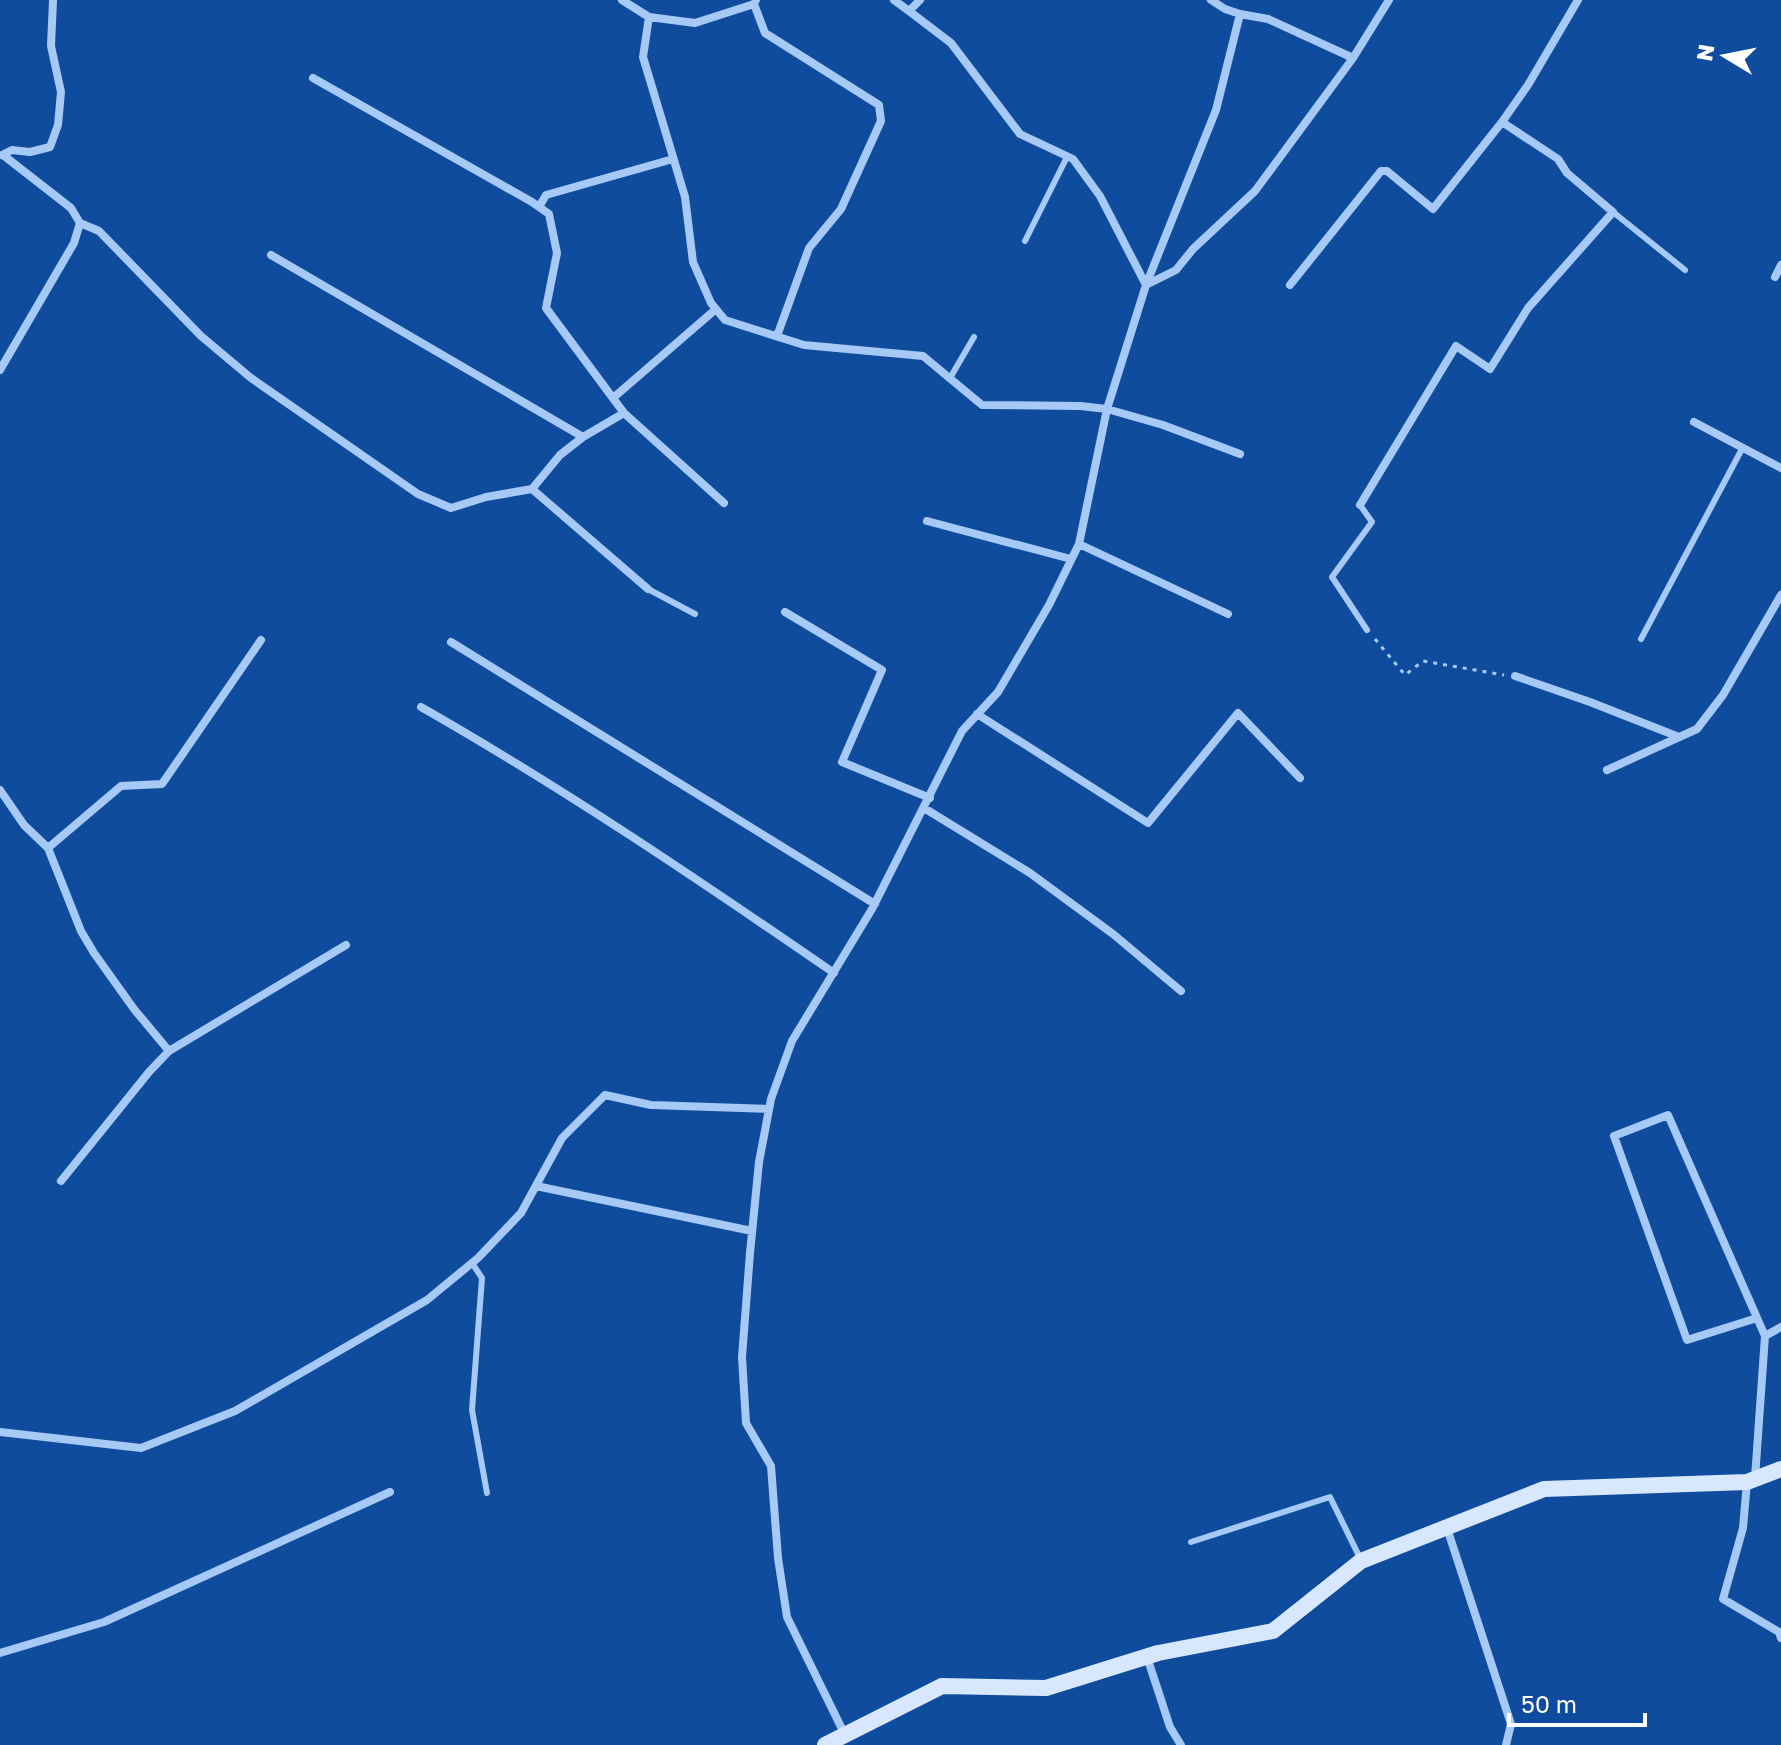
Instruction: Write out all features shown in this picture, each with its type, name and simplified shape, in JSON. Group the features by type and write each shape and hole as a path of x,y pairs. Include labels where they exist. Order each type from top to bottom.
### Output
{"street":[{"path":"53,0 51,46 61,92 58,125 50,147 30,152 12,150 2,156 71,208 80,223 99,231 201,336 251,378 418,494 451,508 486,497 532,489 560,455 583,437 624,413"},
{"path":"622,0 649,17 695,23 755,2 765,33 879,105 881,121 841,209 809,248 777,336"},
{"path":"894,0 951,43 1020,134 1073,159 1100,196 1146,285"},
{"path":"909,11 920,0"},
{"path":"1211,0 1225,9 1268,19 1353,58"},
{"path":"1146,285 1176,270 1193,249 1255,191 1353,58 1389,0"},
{"path":"1290,285 1381,171 1387,171 1433,209 1528,85 1578,0"},
{"path":"845,1735 787,1617 778,1558 771,1466 746,1423 742,1357 759,1162 769,1109 792,1041 875,904 962,731 998,692 1049,605 1079,544 1107,409 1146,285 1216,110 1240,14"},
{"path":"649,17 643,57 685,197 693,262 716,309 725,320 804,345 923,356 982,405 1107,409 1163,425 1240,454"},
{"path":"313,78 549,214 557,253 546,308 624,413 724,503"},
{"path":"1360,505 1456,346 1490,369 1528,308 1613,212 1567,173 1558,159 1502,122"},
{"path":"539,207 546,195 673,159"},
{"path":"0,370 74,243 80,223"},
{"path":"271,255 583,437"},
{"path":"1775,277 1781,265"},
{"path":"613,398 716,309"},
{"path":"1694,422 1781,468"},
{"path":"532,489 648,589"},
{"path":"927,521 1071,559"},
{"path":"1079,544 1228,614"},
{"path":"1607,770 1697,729 1723,695 1781,595"},
{"path":"785,612 882,670 842,762 930,798"},
{"path":"48,848 121,786 162,784 261,640"},
{"path":"451,642 875,904"},
{"path":"1515,676 1679,737"},
{"path":"421,707 487,744 834,973"},
{"path":"977,714 1148,823 1238,713 1300,778"},
{"path":"0,790 24,825 48,848 81,931 134,1009 169,1051"},
{"path":"924,808 1030,873 1113,934 1181,991"},
{"path":"61,1181 169,1051 346,945"},
{"path":"0,1432 141,1448 235,1411 427,1300 472,1263 521,1213 562,1138 605,1095 663,1106 769,1109"},
{"path":"1757,1318 1687,1340 1614,1136 1668,1115 1765,1336 1751,1480 1743,1528 1723,1599 1779,1632 1781,1638"},
{"path":"536,1186 752,1231"},
{"path":"1765,1336 1781,1327"},
{"path":"825,1745 942,1686 1046,1688 1147,1656 1273,1631 1361,1561 1544,1489 1751,1480 1781,1469"},
{"path":"0,1653 104,1622 390,1492"},
{"path":"1447,1528 1511,1724 1506,1745"},
{"path":"1147,1656 1170,1727 1181,1745"}],"lane":[{"path":"1025,241 1067,157"},
{"path":"1613,212 1685,270"},
{"path":"950,378 974,337"},
{"path":"1641,639 1743,447"},
{"path":"1360,505 1372,522 1332,577 1367,630"},
{"path":"648,589 695,614"},
{"path":"472,1263 482,1278 472,1410 487,1493"},
{"path":"1191,1542 1330,1497 1361,1561"}],"path":[{"path":"1367,630 1405,675 1423,661 1515,676"}]}
